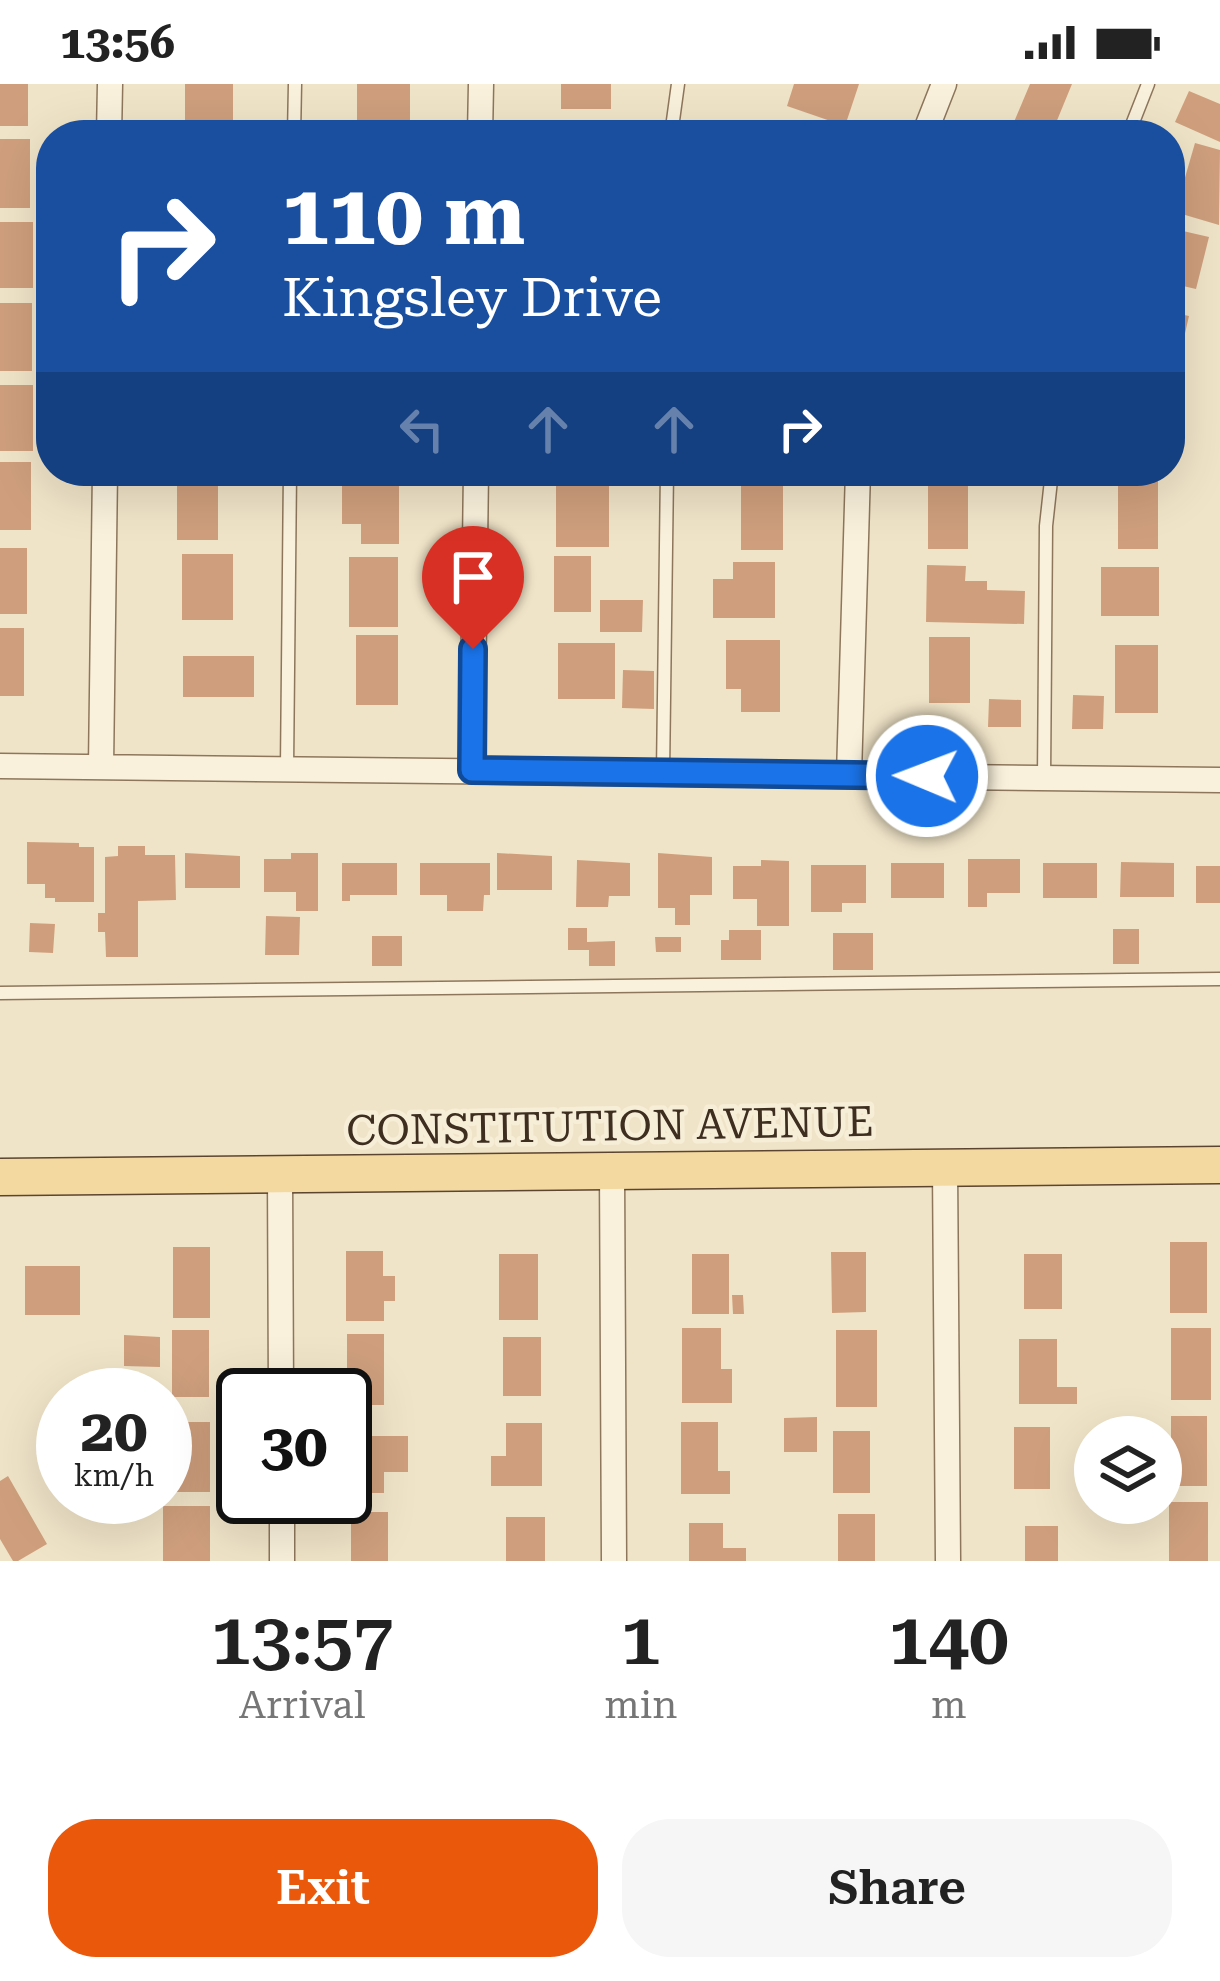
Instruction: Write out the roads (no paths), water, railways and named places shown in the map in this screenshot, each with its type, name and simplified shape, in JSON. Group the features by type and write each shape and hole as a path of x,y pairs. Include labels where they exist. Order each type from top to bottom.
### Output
{"main road":[{"name":"CONSTITUTION AVENUE","path":"0,1178 1220,1165"}],"street":[{"path":"109,120 110,84"},
{"path":"480,120 481,84"},
{"path":"930,120 944,84"},
{"path":"101,767 105,486"},
{"path":"472,770 476,486"},
{"path":"849,775 858,486"},
{"path":"0,766 1220,780"},
{"path":"945,1167 948,1561"},
{"path":"612,1171 614,1561"},
{"path":"280,1174 281,1368"},
{"path":"282,1524 282,1561"}],"lane":[{"path":"294,120 295,84"},
{"path":"673,120 678,84"},
{"path":"1134,120 1148,84"},
{"path":"287,768 290,486"},
{"path":"663,772 667,486"},
{"path":"1044,778 1050,486"},
{"path":"0,993 1220,980"}]}
